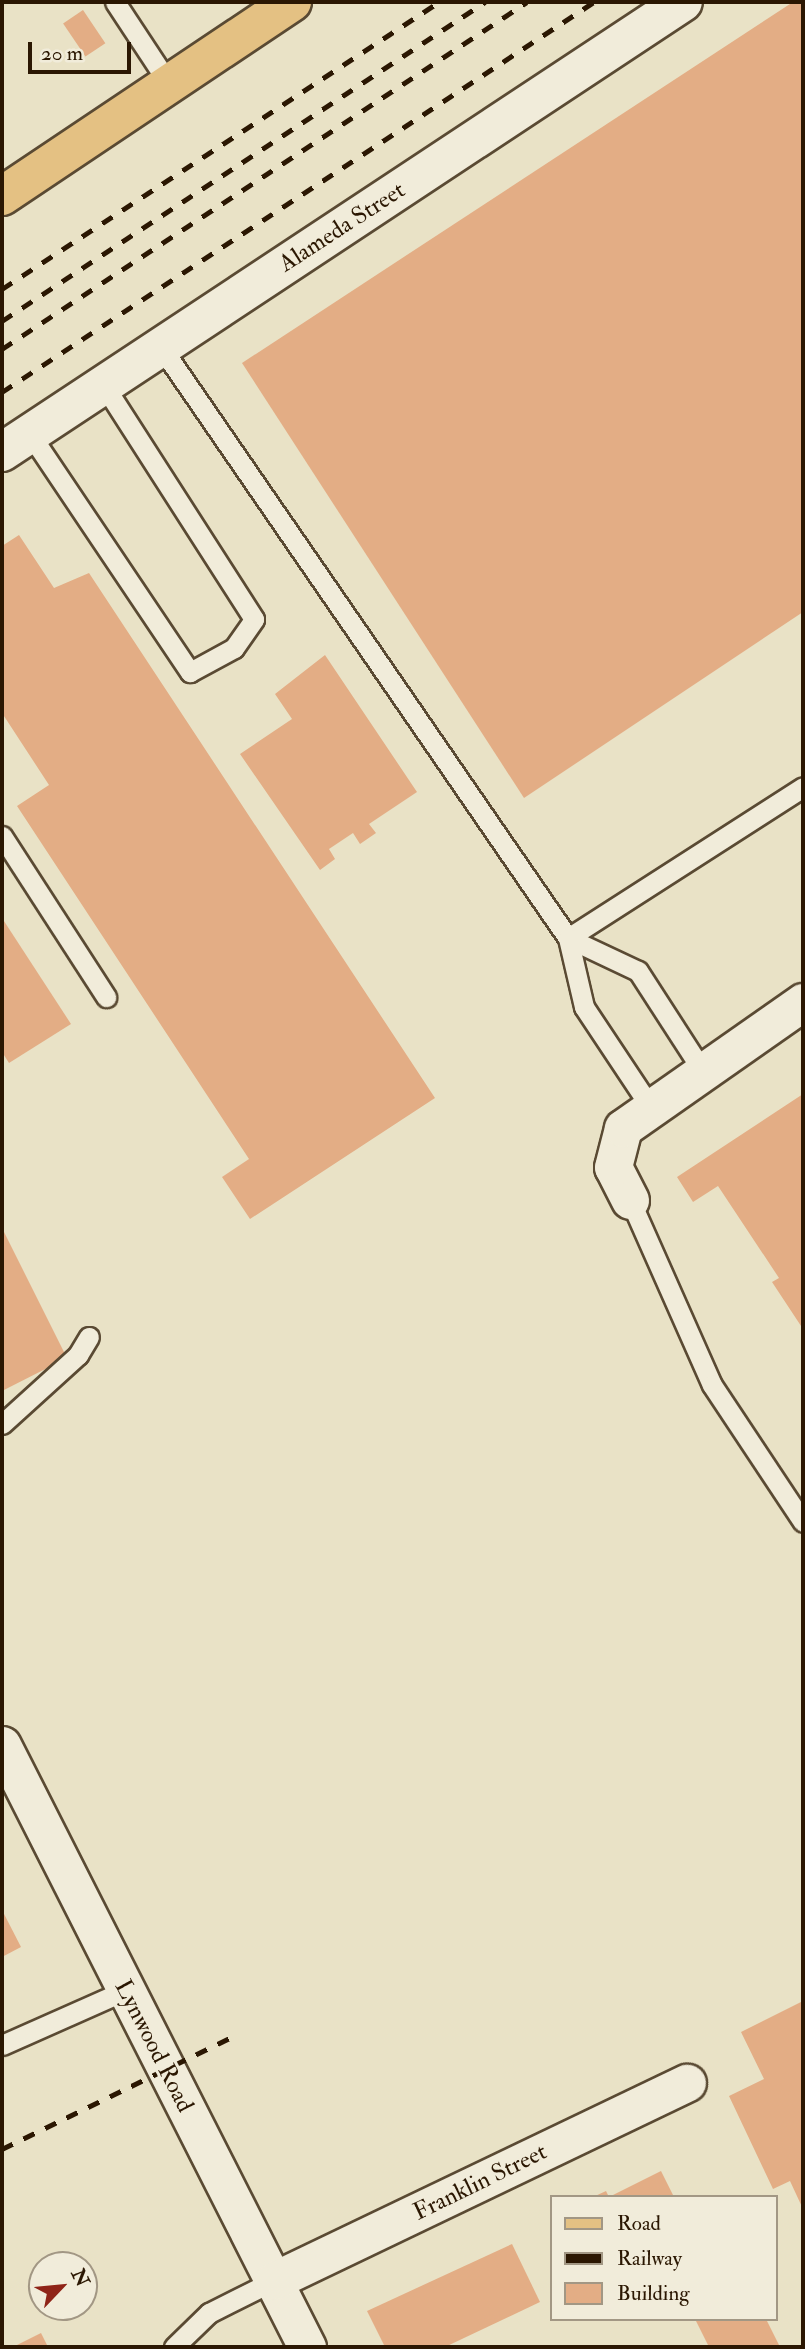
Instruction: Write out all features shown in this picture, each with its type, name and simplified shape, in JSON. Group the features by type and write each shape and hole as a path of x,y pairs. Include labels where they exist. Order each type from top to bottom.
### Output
{"main road":[{"path":"2,195 292,2"}],"street":[{"name":"Alameda Street","path":"16,443 683,2"},
{"path":"630,1200 615,1175 612,1152 623,1128 649,1105 803,1002"},
{"name":"Lynwood Road","path":"2,1745 307,2347"},
{"name":"Franklin Street","path":"273,2281 687,2084"}],"lane":[{"path":"115,2 169,84"},
{"path":"160,347 568,938 584,1007 649,1105"},
{"path":"16,443 190,672 234,648 254,619 104,385"},
{"path":"568,938 803,787"},
{"path":"2,836 106,997"},
{"path":"568,938 638,971 702,1070"},
{"path":"630,1200 712,1385 803,1522"},
{"path":"2,1424 78,1355 89,1337"},
{"path":"2,2045 126,1990"},
{"path":"174,2347 209,2313 273,2281"}],"building":[{"path":"793,2 803,2 803,612 524,798 242,363"},
{"path":"83,10 105,43 85,57 63,23"},
{"path":"19,535 54,588 89,573 435,1098 250,1219 222,1177 249,1159 17,806 49,785 2,713 2,546"},
{"path":"325,655 417,792 369,824 376,833 360,844 353,833 329,849 335,859 320,870 240,754 292,719 275,694"},
{"path":"2,918 71,1024 9,1063 2,1052"},
{"path":"803,1094 803,1329 772,1282 779,1278 718,1186 693,1202 677,1177"},
{"path":"2,1228 67,1358 2,1391"},
{"path":"2,1910 21,1947 2,1957"},
{"path":"803,2001 803,2209 790,2181 773,2189 729,2096 764,2079 741,2032"},
{"path":"661,2171 673,2195 613,2195"},
{"path":"512,2244 540,2302 445,2347 385,2347 367,2311"},
{"path":"696,2321 767,2321 780,2347 709,2347"},
{"path":"41,2333 48,2347 13,2347"}],"railway":[{"path":"2,289 439,2"},
{"path":"2,321 485,2"},
{"path":"2,349 527,2"},
{"path":"2,392 594,2"},
{"path":"2,2149 234,2036"}]}
